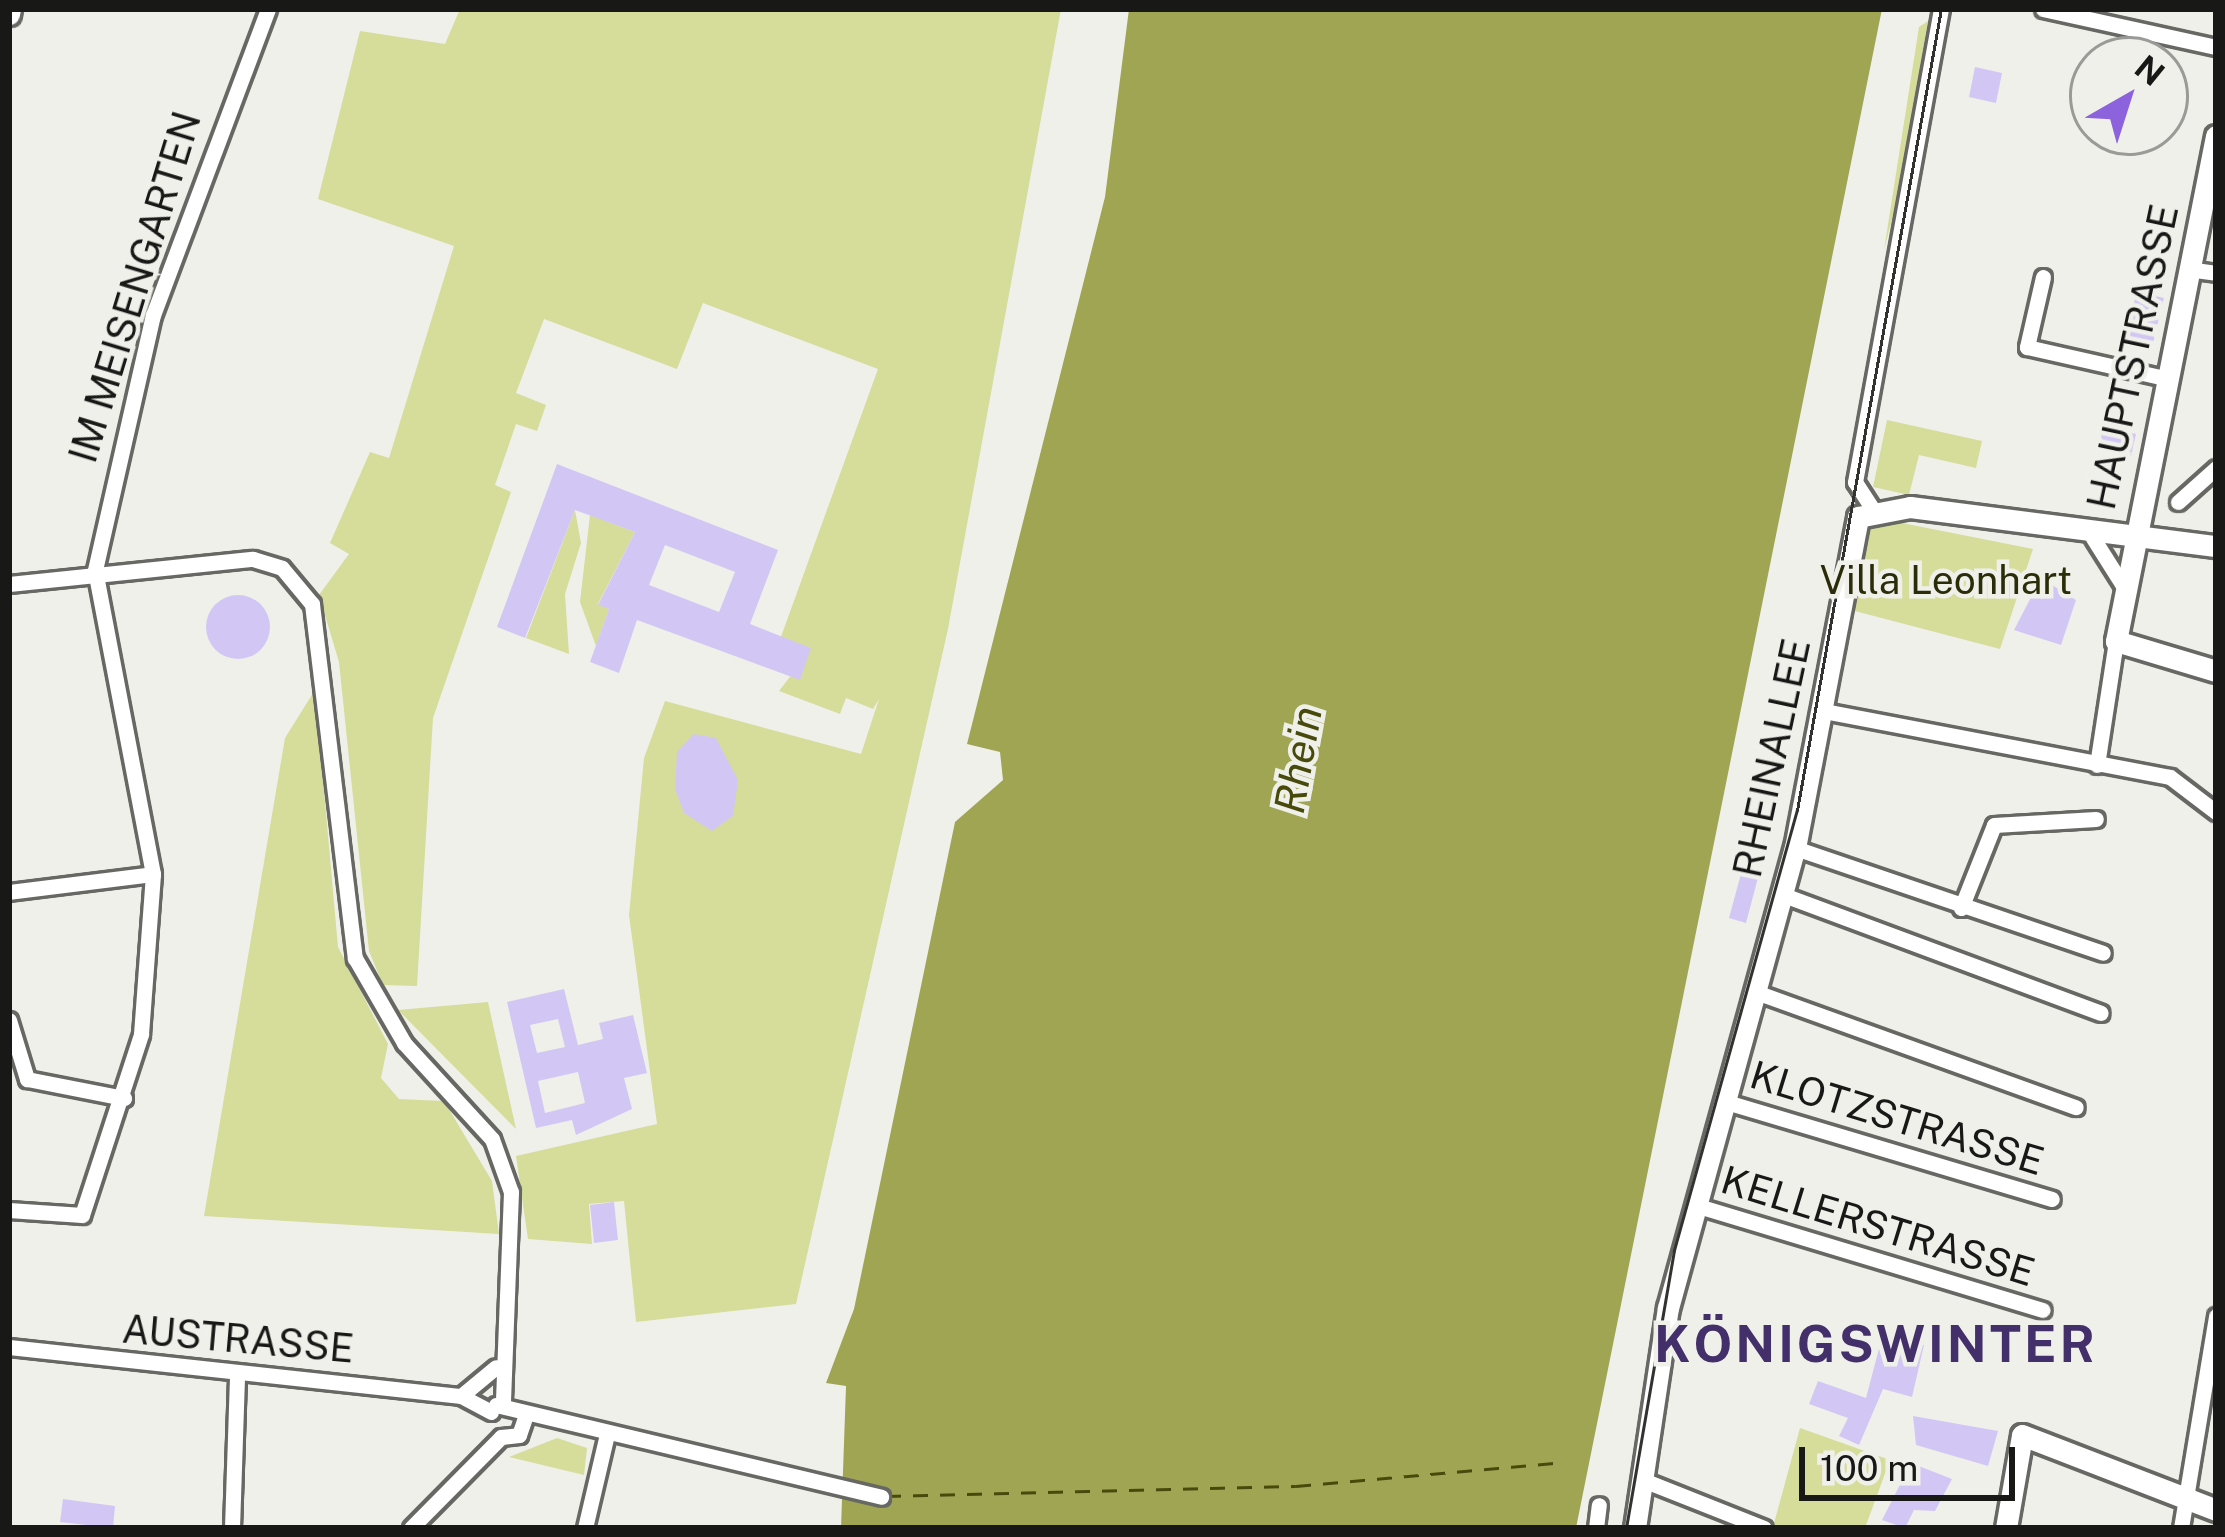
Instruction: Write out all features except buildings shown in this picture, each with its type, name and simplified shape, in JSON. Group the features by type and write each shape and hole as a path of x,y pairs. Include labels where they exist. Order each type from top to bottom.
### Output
{"street":[{"name":"IM MEISENGARTEN","path":"9,1210 82,1215 124,1098 154,959 154,874 95,570 153,315 268,9"},
{"path":"1941,9 1856,482 1872,508 2093,538 2216,546"},
{"path":"2043,9 2216,47"},
{"name":"HAUPTSTRASSE","path":"2097,765 2132,538 2216,136"},
{"path":"2188,268 2216,273"},
{"path":"2043,278 2027,346 2165,378"},
{"path":"2178,502 2216,468"},
{"path":"2139,504 2183,542"},
{"name":"RHEINALLEE","path":"1635,1528 1695,1204 1795,848 1824,711 1846,546 1872,508"},
{"name":"HAUPTSTRASSE","path":"2093,538 2117,561 2124,592"},
{"path":"9,584 95,570 253,559 281,568 311,604 356,958 404,1043 492,1139 511,1192 496,1367 501,1437"},
{"path":"2116,641 2216,671"},
{"path":"1824,711 2170,777 2216,812"},
{"path":"1961,908 1994,825 2096,819"},
{"path":"1795,848 1961,908 2104,952"},
{"path":"9,892 154,874"},
{"path":"1781,894 2102,1012"},
{"path":"1753,991 2076,1107"},
{"path":"9,1020 27,1079 124,1098"},
{"name":"KLOTZSTRASSE","path":"1723,1100 2052,1199"},
{"name":"KELLERSTRASSE","path":"1695,1204 2043,1310"},
{"path":"2181,1528 2216,1316"},
{"name":"AUSTRASSE","path":"9,1347 461,1396 881,1497"},
{"path":"461,1396 496,1367"},
{"path":"232,1528 237,1375"},
{"path":"411,1528 501,1437 519,1435 526,1415"},
{"path":"585,1528 607,1433"},
{"path":"2006,1528 2023,1435 2216,1510"},
{"path":"1643,1480 1764,1528"},
{"path":"1596,1528 1599,1505"}],"green space":[{"path":"460,9 1061,9 948,629 796,1304 636,1322 624,1201 589,1204 592,1244 528,1239 516,1156 657,1124 629,915 644,758 665,701 861,754 879,699 873,709 846,698 840,714 779,691 806,656 778,645 878,369 703,303 677,369 544,319 516,393 546,405 537,431 516,424 495,485 511,492 433,718 417,986 383,985 369,951 339,662 319,595 349,554 330,543 370,452 389,458 454,246 318,199 360,31 445,44"},
{"path":"1928,21 1899,192 1884,250 1919,27"},
{"path":"1887,420 1982,441 1976,468 1919,455 1909,495 1873,487"},
{"path":"575,510 581,543 565,594 569,654 526,638"},
{"path":"590,515 635,532 598,604 609,609 596,646 580,602"},
{"name":"Villa Leonhart","path":"1887,520 2033,549 2000,649 1851,610 1862,532"},
{"path":"315,690 338,947 388,1044 381,1078 399,1099 444,1101 492,1181 499,1234 204,1216 285,738"},
{"path":"488,1002 516,1129 398,1010"},
{"path":"1800,1428 1890,1460 1865,1528 1773,1527"},
{"path":"557,1438 587,1448 584,1475 509,1457"}],"water":[{"name":"Rhein","path":"1129,9 1882,9 1576,1528 841,1528 846,1386 826,1383 854,1309 955,822 1003,780 1000,752 967,744 1105,197"}],"ferry route":[{"path":"886,1496 1296,1486 1554,1463"}],"tram line":[{"path":"1626,1528 1674,1250 1797,810 1941,9"}],"district":[{"name":"KÖNIGSWINTER","path":"1876,1344"}]}
